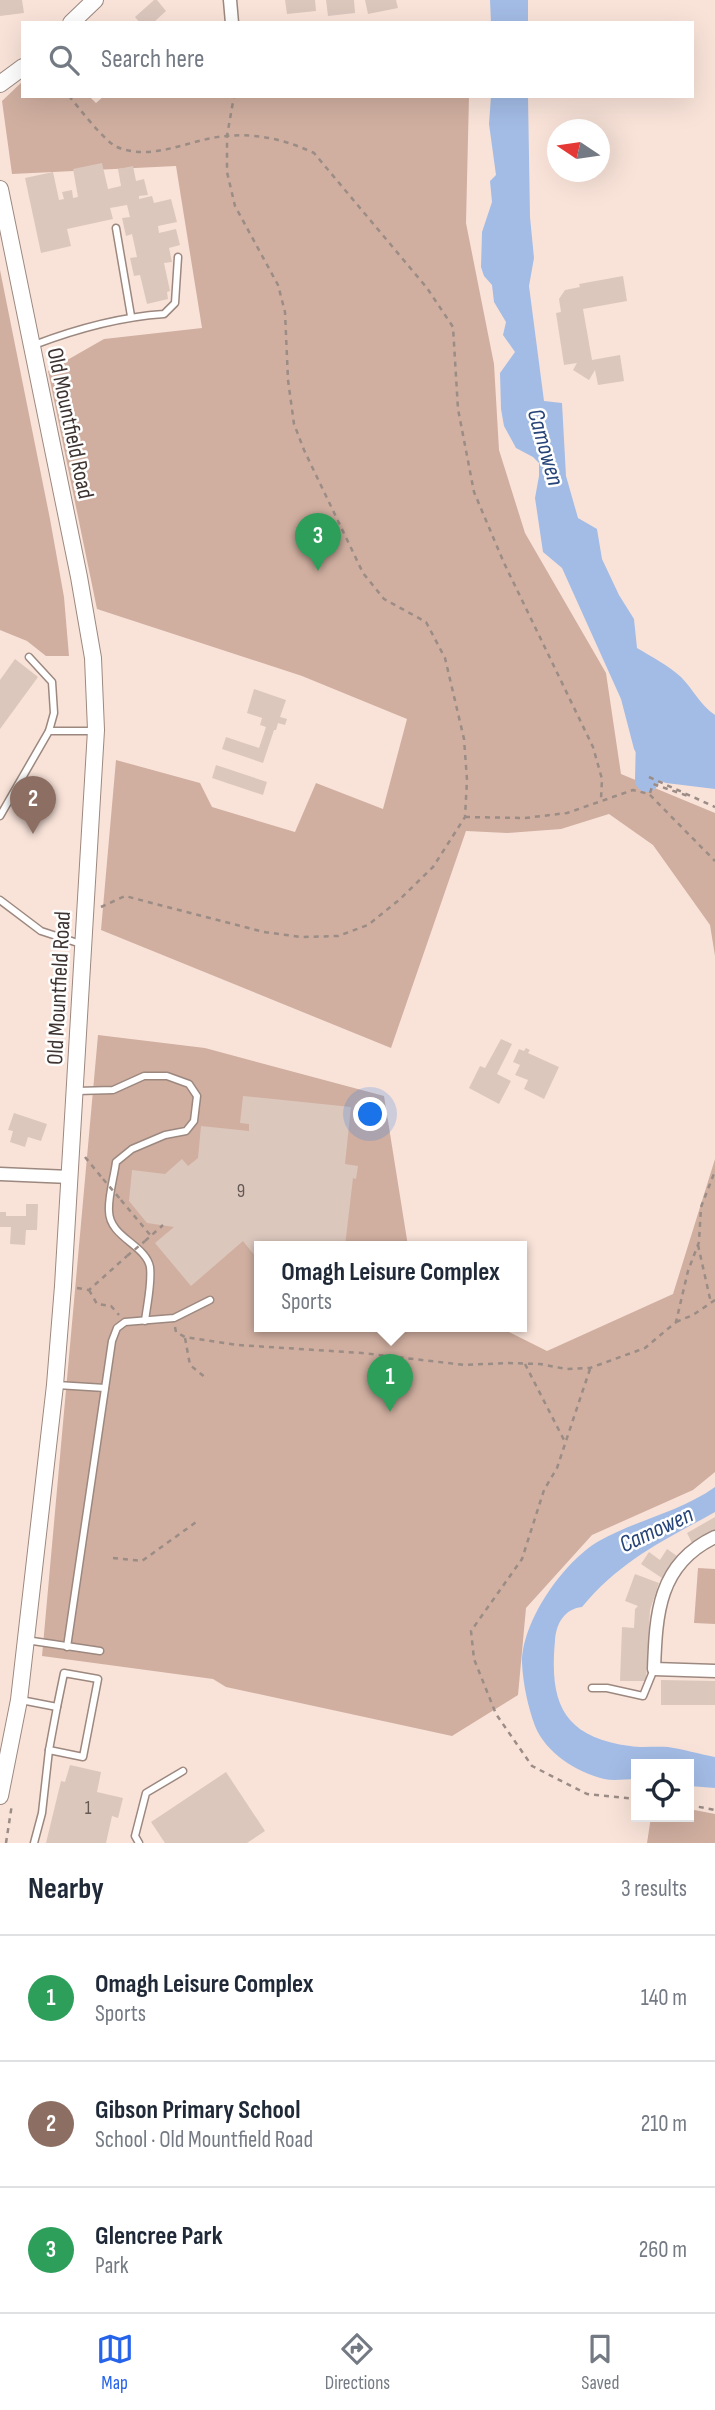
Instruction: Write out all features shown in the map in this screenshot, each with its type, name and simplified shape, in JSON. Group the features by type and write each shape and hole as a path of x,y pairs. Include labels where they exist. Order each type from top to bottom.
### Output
{"street":[{"path":"73,21 95,0"},
{"path":"230,0 232,21"},
{"path":"0,84 21,68"},
{"name":"Old Mountfield Road","path":"0,188 79,576 93,658 96,730 64,1286 19,1700 0,1796"},
{"path":"0,1174 69,1177"},
{"path":"715,1537 680,1561 662,1593 655,1632 654,1669 715,1671"}],"lane":[{"path":"117,228 131,316"},
{"path":"32,346 61,335 131,316 164,314 175,303 177,257"},
{"path":"0,816 49,731 54,713 52,682 29,657"},
{"path":"49,731 96,730"},
{"path":"0,900 41,931 84,945"},
{"path":"75,1091 113,1090 144,1076 167,1076 189,1084 197,1096 194,1121 186,1131 165,1135 132,1149 116,1162 109,1212 111,1222 127,1242 144,1254 150,1265 145,1321"},
{"path":"67,1647 112,1340 117,1328 125,1322 174,1318 210,1300"},
{"path":"55,1385 105,1388"},
{"path":"25,1640 100,1651"},
{"path":"592,1688 607,1688 643,1696 654,1669"},
{"path":"34,1843 41,1813 49,1750 64,1673 98,1679 83,1757 49,1750"},
{"path":"19,1700 57,1707"},
{"path":"139,1843 135,1836 146,1793 183,1771"}],"path":[{"path":"71,98 115,146 146,154 226,136 266,136 314,153 428,288 453,327 458,409 474,492 509,575 593,747 602,779 601,799"},
{"path":"86,915 125,897 264,932 301,937 338,936 368,925 399,900 433,867 465,817 467,780 464,739 445,658 426,622 384,599 363,573 304,450 293,413 285,312 278,285 235,206 227,172 226,136 234,98"},
{"path":"649,777 688,793 691,797"},
{"path":"649,794 653,784 715,807"},
{"path":"465,817 525,818 567,813 633,790 649,794 715,861"},
{"path":"72,1142 151,1236"},
{"path":"710,1303 698,1245 701,1207 715,1171"},
{"path":"89,1290 163,1225"},
{"path":"676,1322 688,1271 698,1245"},
{"path":"64,1286 89,1290"},
{"path":"89,1290 97,1304 111,1306 125,1322"},
{"path":"174,1318 176,1332 185,1337 238,1345 362,1353 465,1365 525,1364 566,1369 590,1368 645,1348 676,1322 715,1300"},
{"path":"185,1337 190,1365 206,1378"},
{"path":"525,1364 565,1441"},
{"path":"590,1368 580,1405 557,1468 544,1490 522,1559 471,1631 474,1659 496,1714 532,1766 587,1794 631,1798"},
{"path":"113,1558 142,1561 199,1520"},
{"path":"694,1806 715,1810"}],"shaded area":[{"path":"21,83 21,98 91,98 96,103 102,98 469,98 466,223 494,364 499,450 525,533 606,673 621,774 715,813 715,956 710,925 653,845 609,814 561,829 507,833 466,831 391,1048 101,930 116,760 200,783 212,807 295,832 316,783 383,809 407,719 302,676 97,609 48,371 104,339 202,328 176,166 12,174 2,101"},
{"path":"0,270 64,597 69,656 46,656 27,641 0,630"},
{"path":"98,1035 205,1048 384,1096 407,1241 254,1241 254,1332 509,1332 547,1351 673,1294 715,1159 715,1472 693,1490 592,1535 526,1608 518,1695 452,1736 226,1687 213,1679 42,1656"},
{"path":"698,1568 715,1569 715,1624 694,1623"},
{"path":"694,1810 715,1814 715,1843 647,1843 650,1822 694,1822"}],"water":[{"path":"490,0 528,0 528,21 491,21"},
{"name":"Camowen","path":"491,98 528,98 530,217 534,258 529,286 544,401 562,403 566,476 578,518 597,529 602,559 634,619 637,648 676,673 715,715 715,789 666,783 651,778 634,749 621,699 562,568 543,552 535,498 539,463 516,448 504,426 501,409 500,373 515,352 503,335 506,322 494,302 492,285 484,276 481,267 482,232 492,202 490,181 496,175 489,124"},
{"name":"Camowen","path":"715,1487 715,1512 660,1542 628,1564 612,1576 582,1607 570,1611 562,1618 557,1629 554,1663 559,1700 576,1725 590,1735 608,1741 635,1747 668,1747 715,1757 715,1788 694,1786 694,1759 631,1759 631,1779 608,1780 583,1772 554,1753 535,1726 522,1663 529,1629 547,1594 585,1551 628,1527 701,1496"}],"building":[{"path":"0,0 22,0 24,13 0,16"},
{"path":"154,0 166,11 155,21 138,21 135,17"},
{"path":"285,0 315,0 316,11 287,14"},
{"path":"326,0 354,0 355,13 328,16"},
{"path":"365,0 396,0 398,8 368,14"},
{"path":"102,163 108,189 121,186 118,169 133,166 136,181 144,179 148,195 139,196 139,199 152,196 154,203 171,199 177,222 158,226 159,233 176,229 180,245 169,248 172,262 164,263 170,291 167,292 168,299 147,304 140,275 134,276 130,258 137,257 132,234 126,236 122,218 130,217 127,205 110,208 113,219 67,229 71,246 41,253 25,178 53,172 59,200 64,199 62,192 72,190 73,198 78,197 73,169"},
{"path":"623,276 627,301 583,309 592,360 620,355 624,381 598,385 595,370 589,380 573,370 577,363 564,365 556,313 561,312 559,299 565,290 580,287 579,284"},
{"path":"15,659 38,677 0,729 0,680"},
{"path":"254,689 286,700 280,717 287,719 285,725 278,723 263,763 222,749 226,737 259,748 266,727 260,725 262,718 247,713"},
{"path":"216,765 267,782 263,795 212,778"},
{"path":"501,1039 512,1044 497,1074 511,1081 499,1104 469,1088 480,1066 485,1068"},
{"path":"526,1048 530,1050 528,1053 559,1067 544,1099 524,1089 528,1080 515,1075 520,1065 513,1062 519,1049 524,1051"},
{"path":"243,1096 351,1107 345,1164 358,1166 356,1179 353,1178 346,1241 254,1241 254,1255 243,1241 191,1286 155,1243 174,1227 147,1223 129,1201 132,1170 165,1174 182,1159 188,1166 198,1158 201,1126 249,1131 249,1124 240,1123"},
{"path":"14,1113 47,1124 41,1141 28,1137 25,1147 10,1142 13,1131 8,1130"},
{"path":"26,1204 38,1204 37,1230 26,1230 25,1245 10,1244 11,1227 0,1227 0,1212 6,1212 6,1216 26,1216"},
{"path":"715,1517 715,1530 692,1543 687,1533"},
{"path":"667,1549 677,1556 662,1578 641,1564 649,1552 660,1560"},
{"path":"635,1574 659,1583 650,1610 646,1681 620,1681 622,1627 634,1628 635,1609 638,1606 625,1601"},
{"path":"661,1680 715,1681 715,1705 661,1705"},
{"path":"70,1765 101,1772 97,1792 123,1798 118,1818 112,1816 106,1843 46,1843 61,1781 65,1782"},
{"path":"226,1772 265,1831 247,1843 165,1843 151,1822"}],"waterway":[{"path":"647,780 648,737"}],"place":[{"name":"Glencree Park","path":"318,571"},
{"name":"Gibson Primary School","path":"33,834"},
{"name":"Omagh Leisure Complex","path":"390,1412"}]}
